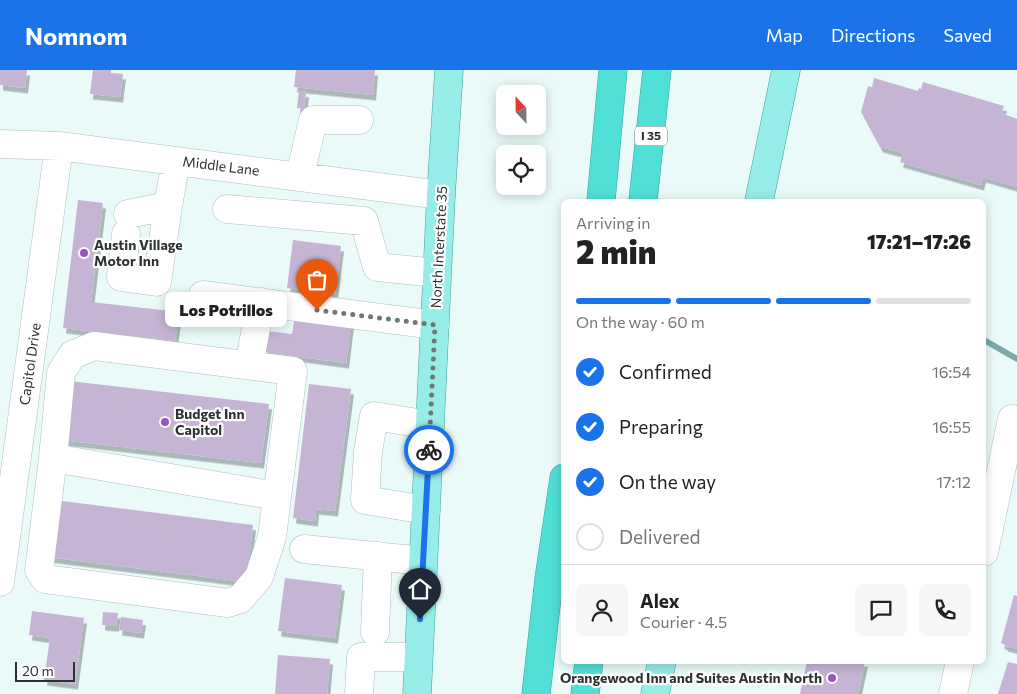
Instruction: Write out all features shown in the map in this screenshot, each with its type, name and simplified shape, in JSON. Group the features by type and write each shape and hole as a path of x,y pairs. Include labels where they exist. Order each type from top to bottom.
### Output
{"highway":[{"path":"601,199 613,70"},
{"name":"I 35","path":"643,199 658,70"},
{"path":"536,694 549,579 561,498"},
{"path":"585,694 589,664"}],"main road":[{"name":"North Interstate 35","path":"416,694 449,70"},
{"path":"759,199 786,70"},
{"path":"655,694 661,664"}],"street":[{"path":"300,176 313,120 359,120"},
{"name":"Middle Lane","path":"0,144 59,146 441,194"},
{"name":"Capitol Drive","path":"0,582 59,146"},
{"path":"168,206 127,224 121,277 158,282 176,161"},
{"path":"228,167 227,218 364,221 377,267 437,273"},
{"path":"203,295 435,325"},
{"path":"249,365 261,302"},
{"path":"94,346 293,371 272,537 259,577 240,599 228,603 45,579 38,570 53,458 62,374 72,355 94,346"},
{"path":"426,510 365,500 368,452 374,416 430,425"},
{"path":"986,542 1012,419"},
{"path":"53,458 277,496"},
{"path":"304,549 423,561"},
{"path":"375,632 378,556"},
{"path":"359,694 361,658 418,657"},
{"path":"953,694 959,664"}],"building":[{"path":"0,70 27,70 25,88 0,85"},
{"path":"93,70 111,70 111,73 123,74 120,97 90,94"},
{"path":"296,70 375,70 373,95 294,87"},
{"path":"874,78 918,91 919,88 921,89 923,82 1004,106 1001,113 1017,119 1017,187 983,177 981,185 900,162 903,153 880,147 861,112 868,86 872,87"},
{"path":"299,91 306,92 304,109 297,108"},
{"name":"Austin Village Motor Inn","path":"78,200 103,203 91,302 179,312 175,341 63,328"},
{"path":"293,240 341,246 335,294 287,288"},
{"path":"295,316 351,322 346,363 264,352 267,331 292,334"},
{"name":"Budget Inn Capitol","path":"69,381 269,404 261,463 62,440"},
{"path":"309,384 351,389 335,511 316,509 315,521 293,518"},
{"path":"54,500 253,525 246,582 47,557"},
{"path":"285,578 342,585 335,638 278,631"},
{"path":"1014,595 1017,596 1017,649 1001,643"},
{"path":"32,611 84,618 75,684 44,680 50,638 29,635"},
{"path":"103,612 118,613 116,626 102,625"},
{"path":"121,617 143,620 141,633 119,630"},
{"path":"278,655 330,659 327,694 275,694"},
{"path":"1008,662 1017,664 1017,694 998,694"},
{"name":"Orangewood Inn and Suites Austin North","path":"806,664 864,664 858,694 800,694"}],"waterway":[{"path":"986,341 1017,359"}],"way so far":[{"path":"317,310 435,325 429,450"}],"place":[{"name":"Austin Village Motor Inn","path":"84,253"},
{"name":"Los Potrillos","path":"317,310"},
{"name":"Budget Inn Capitol","path":"165,422"},
{"name":"Orangewood Inn and Suites Austin North","path":"832,678"}],"route":[{"path":"420,619 429,450"}]}
